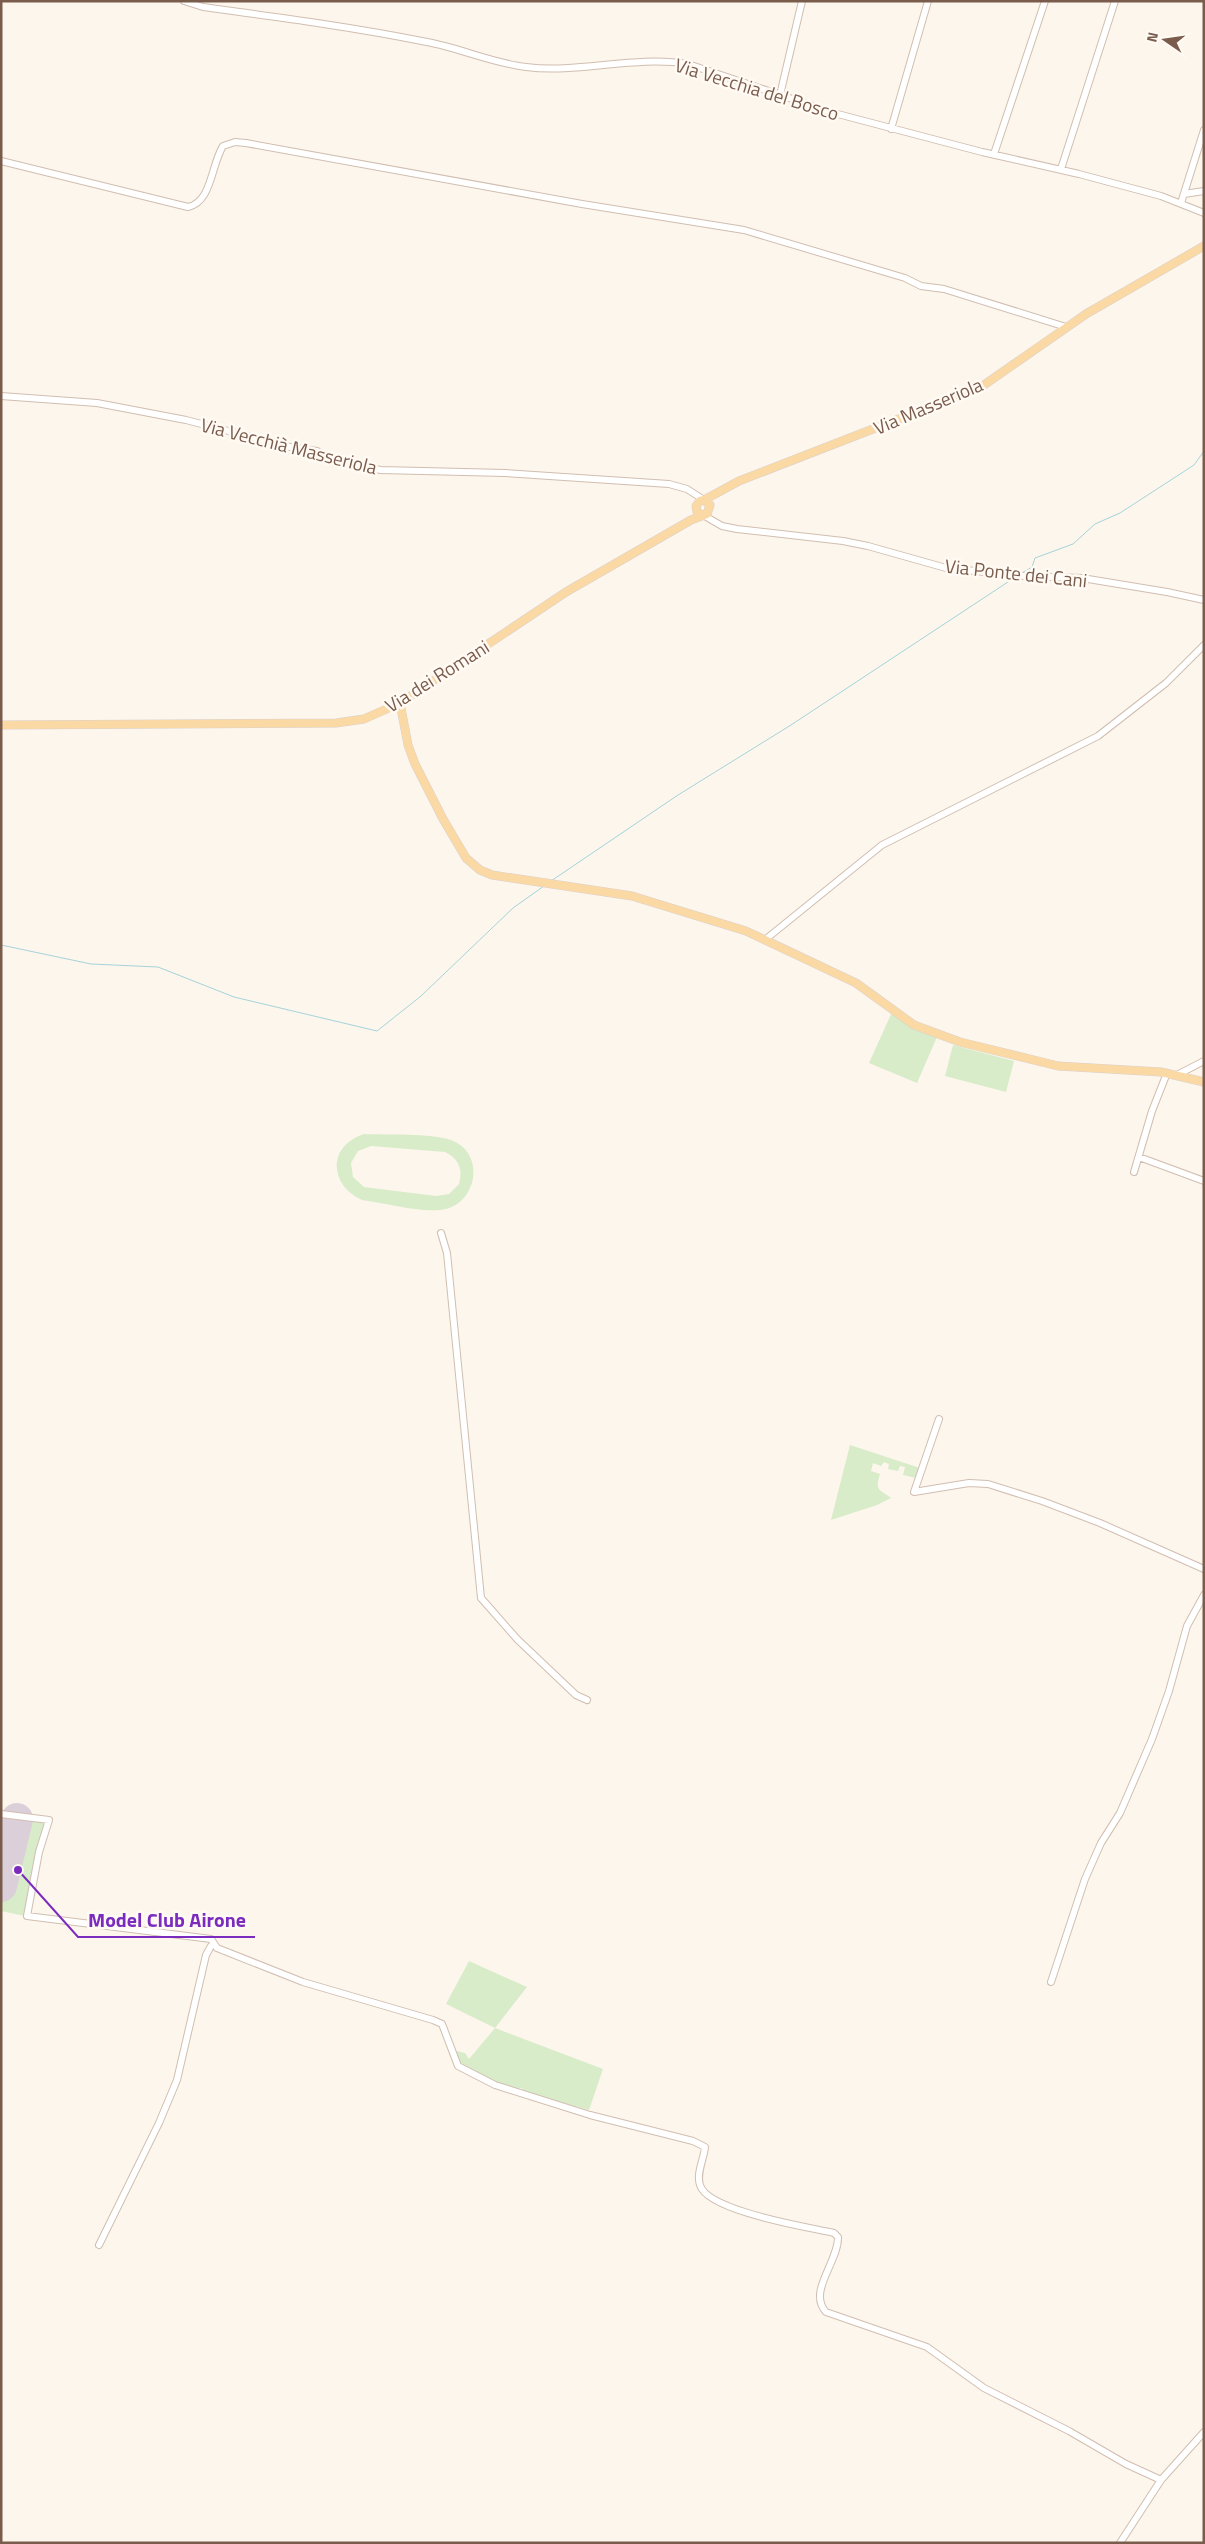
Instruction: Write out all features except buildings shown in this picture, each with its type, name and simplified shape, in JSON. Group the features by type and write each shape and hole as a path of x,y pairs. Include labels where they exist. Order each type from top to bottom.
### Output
{"main road":[{"name":"Via Masseriola","path":"704,500 739,481 981,387 1066,326 1204,246"},
{"path":"696,507 698,512 703,515 710,508 716,494"},
{"path":"691,520 698,502 704,500 710,508"},
{"name":"Via dei Romani","path":"1,725 336,723 364,719 400,703 566,592 691,520 703,515"},
{"path":"400,703 408,745 415,764 466,858 480,870 492,875 632,896 719,922 766,940 856,983 914,1025 960,1042 1058,1066 1167,1073 1204,1082"}],"street":[{"name":"Via Vecchia del Bosco","path":"184,1 203,7 416,39 527,67 668,61 719,73 780,95 892,129 1061,169 1181,204 1204,213"},
{"path":"780,95 802,1"},
{"path":"892,129 928,1"},
{"path":"994,154 1045,1"},
{"path":"1061,169 1115,1"},
{"path":"1181,204 1204,130"},
{"path":"1,161 188,206 195,205 203,199 223,146 235,142 246,143 591,206 744,230 905,278 921,286 944,289 1066,326"},
{"path":"1184,194 1204,191"},
{"name":"Via Vecchià Masseriola","path":"1,396 98,403 186,420 290,446 317,450 335,462 381,470 505,473 669,484 681,486 704,500"},
{"path":"694,495 696,507"},
{"path":"710,508 712,519"},
{"name":"Via Ponte dei Cani","path":"703,515 722,526 843,541 946,568 1006,575 1082,578 1204,600"},
{"path":"766,940 865,858 888,842 1098,736 1166,683 1204,645"},
{"path":"1177,1075 1204,1061"},
{"path":"1134,1172 1152,1111 1167,1073"},
{"path":"1139,1157 1204,1181"},
{"path":"441,1233 447,1253 482,1598 517,1639 576,1695 587,1700"},
{"path":"939,1419 914,1492 969,1483 988,1484 1042,1501 1100,1523 1204,1569"},
{"path":"1051,1982 1085,1879 1101,1843 1120,1813 1152,1739 1169,1691 1187,1626 1204,1595"},
{"path":"1,1814 49,1820 39,1852 27,1916 211,1939 214,1945 303,1982 442,2024 458,2066 495,2085 590,2115 693,2141 705,2147 699,2175 700,2185 704,2193 743,2212 834,2233 838,2237 837,2251 820,2295 820,2306 826,2312 927,2347 984,2388 1069,2431 1134,2468 1161,2480"},
{"path":"99,2245 159,2122 177,2080 206,1955 211,1946 214,1945"},
{"path":"1120,2543 1161,2480 1204,2432"}],"green space":[{"path":"892,1012 937,1037 917,1083 869,1063"},
{"path":"953,1045 1014,1061 1006,1092 945,1076"},
{"path":"364,1134 421,1135 451,1140 462,1146 469,1155 473,1165 471,1187 465,1197 457,1204 446,1209 416,1209 362,1200 343,1185 338,1176 338,1156 343,1147","holes":["371,1146 445,1152 457,1161 460,1169 459,1184 449,1194 436,1196 364,1187 353,1177 351,1163 358,1151"]},
{"path":"850,1445 920,1468 916,1478 903,1475 905,1467 900,1466 898,1471 888,1469 889,1464 884,1462 881,1466 873,1463 871,1471 880,1474 878,1488 891,1498 877,1505 831,1520"},
{"path":"10,1817 45,1823 25,1916 1,1911 1,1856"},
{"path":"469,1961 527,1987 495,2028 446,2004"},
{"path":"495,2028 603,2069 589,2110 523,2092 523,2089 520,2088 518,2090 504,2086 463,2067 453,2050 465,2053 469,2059"}],"waterway":[{"path":"1022,573 1032,567 1035,558 1073,544 1095,524 1120,513 1194,465 1204,451"},
{"path":"551,881 678,795 791,725 1014,578"},
{"path":"1,945 91,964 158,967 234,997 377,1031 421,996 513,908 544,886"}],"runway":[{"path":"1,1886 17,1819"}],"place":[{"name":"Model Club Airone","path":"18,1870"}]}
